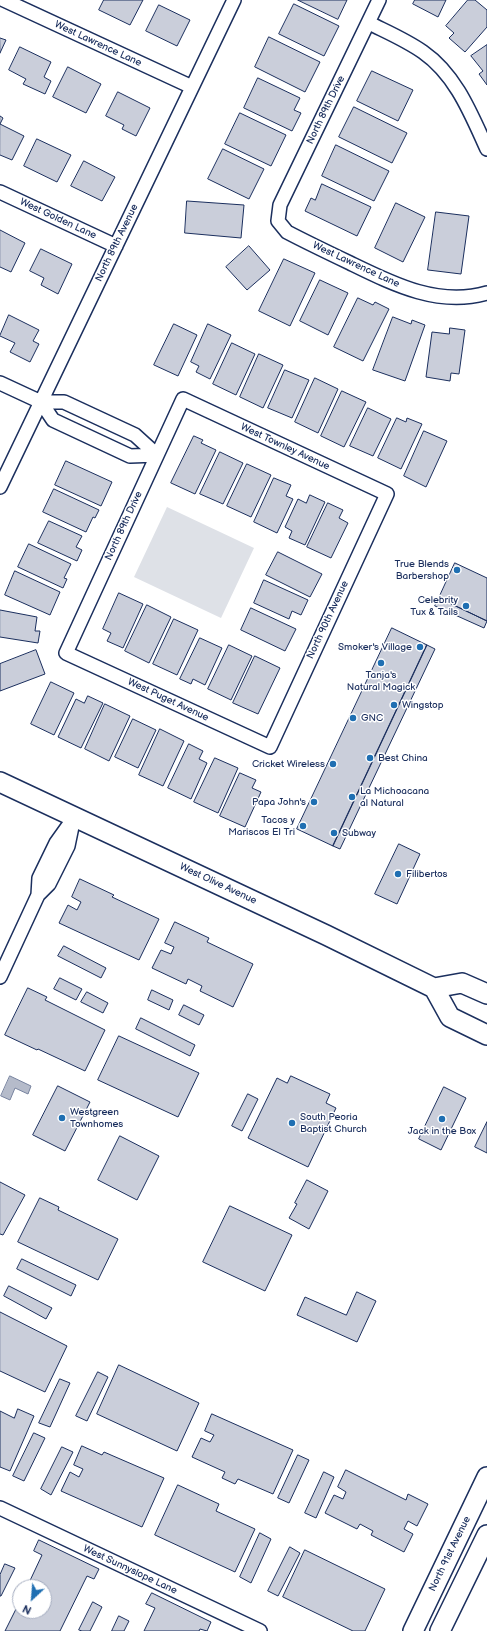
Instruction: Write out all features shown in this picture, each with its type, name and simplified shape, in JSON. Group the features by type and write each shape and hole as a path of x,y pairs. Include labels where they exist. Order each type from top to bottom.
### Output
{"main road":[{"name":"West Olive Avenue","path":"0,782 326,935 434,988"},
{"path":"487,994 462,983 434,988 450,1017 487,1035"},
{"name":"North 91st Avenue","path":"413,1631 482,1502 487,1477"},
{"path":"440,1631 487,1535"}],"street":[{"name":"West Lawrence Lane","path":"4,0 192,87"},
{"name":"North 89th Avenue","path":"0,487 234,0"},
{"name":"North 89th Drive","path":"278,221 280,205 380,0"},
{"path":"369,23 405,40 424,52 444,70 458,89 487,149"},
{"name":"West Golden Lane","path":"0,192 116,246"},
{"name":"West Lawrence Lane","path":"278,221 287,232 392,284 443,297 471,298 487,293"},
{"path":"0,383 41,402 64,402 135,435 157,454"},
{"name":"North 89th Drive","path":"66,653 183,399"},
{"name":"West Townley Avenue","path":"183,399 387,494"},
{"path":"41,402 53,420 130,456 157,454"},
{"path":"88,437 97,417"},
{"name":"North 90th Avenue","path":"270,747 387,494"},
{"name":"West Puget Avenue","path":"66,653 270,747"},
{"path":"0,977 38,895 49,884 68,846 74,817"},
{"name":"West Sunnyslope Lane","path":"0,1508 260,1631"}],"shaded area":[{"path":"167,507 254,548 221,618 134,577"}],"water":[{"path":"10,1076 31,1086 28,1094 15,1088 10,1100 1,1096"}],"building":[{"path":"104,0 143,0 130,25 99,10"},
{"path":"298,0 347,0 338,19"},
{"path":"415,0 446,0 438,17 413,4"},
{"path":"468,0 475,0 487,10 487,27 465,52 449,38 454,33 446,26"},
{"path":"294,4 339,26 324,56 279,34"},
{"path":"159,5 190,20 177,46 146,31"},
{"path":"269,37 320,62 305,92 255,67"},
{"path":"0,38 6,40 0,53"},
{"path":"487,45 487,85 479,74 483,71 471,56"},
{"path":"20,47 51,62 44,77 51,81 45,94 23,84 26,79 9,70"},
{"path":"68,67 101,84 86,113 53,97"},
{"path":"372,71 413,90 398,121 357,101"},
{"path":"258,78 300,98 294,110 301,113 292,131 244,108"},
{"path":"118,92 150,108 136,136 122,129 124,125 106,116"},
{"path":"354,107 407,133 392,163 339,137"},
{"path":"240,113 286,135 271,166 225,144"},
{"path":"0,116 3,118 0,124"},
{"path":"0,124 24,136 12,160 0,155"},
{"path":"37,139 71,155 57,182 24,166"},
{"path":"336,145 389,171 374,201 322,176"},
{"path":"223,149 264,169 249,199 208,179"},
{"path":"84,161 115,177 102,201 71,186"},
{"path":"322,184 371,207 357,236 305,211 311,198 315,200"},
{"path":"187,201 244,205 241,238 185,233"},
{"path":"396,203 425,217 403,262 375,248"},
{"path":"436,212 469,216 461,274 428,270"},
{"path":"0,230 25,243 11,272 0,267"},
{"path":"249,246 270,270 247,290 226,267"},
{"path":"41,249 72,264 58,294 41,285 44,278 30,271"},
{"path":"284,259 315,273 290,326 259,311"},
{"path":"320,280 348,293 328,335 300,321"},
{"path":"358,298 373,305 375,302 389,309 363,361 334,347"},
{"path":"9,315 39,330 33,341 39,344 30,362 10,352 15,343 0,336"},
{"path":"393,317 411,324 412,320 425,325 405,381 373,370"},
{"path":"174,324 197,335 178,376 154,365"},
{"path":"208,324 231,335 210,379 196,372 199,366 191,362"},
{"path":"450,328 465,330 459,374 451,373 450,381 426,377 432,332 449,334"},
{"path":"232,343 255,354 236,395 213,384"},
{"path":"259,354 283,365 263,408 240,397"},
{"path":"285,370 309,380 292,418 268,408"},
{"path":"315,378 338,389 318,433 295,422"},
{"path":"342,391 366,402 344,447 321,436"},
{"path":"368,408 391,419 373,456 350,446"},
{"path":"397,418 406,422 407,418 422,424 401,469 378,458"},
{"path":"424,431 447,441 426,487 404,476"},
{"path":"194,436 203,440 201,443 216,450 195,494 171,483"},
{"path":"220,452 243,463 223,504 200,494"},
{"path":"66,461 112,482 101,506 55,485"},
{"path":"247,464 271,475 251,517 227,506"},
{"path":"274,478 291,485 286,496 293,499 277,533 254,522"},
{"path":"54,489 99,510 95,518 93,517 86,532 43,512"},
{"path":"310,495 325,502 305,545 289,538 292,531 285,527 298,499 306,503"},
{"path":"328,503 343,510 339,518 348,523 331,558 307,547"},
{"path":"49,521 82,536 76,547 82,550 77,561 38,543"},
{"path":"29,544 71,564 64,578 67,579 63,588 18,567"},
{"path":"278,552 322,574 310,597 266,575"},
{"path":"455,563 487,578 487,621 439,598"},
{"path":"15,571 60,592 50,615 5,595"},
{"path":"264,580 308,600 301,615 292,611 289,619 254,603"},
{"path":"119,593 143,604 123,648 107,641 111,633 103,629"},
{"path":"439,598 487,621 484,628 435,606"},
{"path":"147,605 171,617 149,663 125,651"},
{"path":"251,608 296,629 285,651 241,630"},
{"path":"0,610 37,617 35,631 40,631 38,643 0,637"},
{"path":"174,619 198,630 177,675 153,664"},
{"path":"392,628 427,645 333,846 297,829"},
{"path":"200,638 222,648 205,685 193,679 191,684 180,679"},
{"path":"229,645 252,656 231,700 208,689"},
{"path":"427,645 435,649 340,849 333,846"},
{"path":"36,650 45,674 0,691 0,664"},
{"path":"255,656 280,668 258,714 233,703"},
{"path":"51,682 74,693 54,735 31,724"},
{"path":"88,696 103,703 81,748 58,737 76,699 84,703"},
{"path":"105,704 130,716 109,761 85,749"},
{"path":"133,719 156,730 138,768 115,757"},
{"path":"160,729 184,741 163,786 139,775"},
{"path":"189,744 203,751 199,759 207,763 191,799 168,788"},
{"path":"215,758 238,768 218,813 194,802"},
{"path":"240,773 256,780 252,788 261,792 245,827 220,816"},
{"name":"Filibertos","path":"399,844 420,854 397,904 375,894"},
{"path":"80,879 114,895 112,897 159,919 139,960 59,923 68,905 77,910 81,902 72,897"},
{"path":"175,922 209,938 207,942 253,964 233,1007 200,991 202,986 188,979 186,984 152,968 161,950 171,954 174,947 165,943"},
{"path":"64,946 106,968 101,978 58,956"},
{"path":"60,978 82,989 76,1000 54,989"},
{"path":"28,988 47,997 45,1000 105,1030 85,1071 5,1035"},
{"path":"152,990 173,1000 169,1010 148,1000"},
{"path":"87,992 108,1003 103,1013 81,1002"},
{"path":"184,1005 204,1015 199,1025 179,1015"},
{"path":"141,1018 195,1045 190,1056 136,1029"},
{"path":"119,1036 199,1073 178,1117 98,1080"},
{"name":"South Peoria Baptist Church","path":"291,1076 330,1094 326,1103 336,1108 308,1167 248,1138 277,1078 287,1083"},
{"name":"Westgreen Townhomes","path":"58,1086 90,1102 65,1151 33,1135"},
{"name":"Jack in the Box","path":"444,1087 466,1098 441,1150 419,1139"},
{"path":"248,1094 258,1099 242,1131 232,1126"},
{"path":"487,1122 487,1153 475,1147"},
{"path":"120,1136 159,1156 137,1200 98,1180"},
{"path":"307,1180 328,1191 309,1229 289,1218 297,1204 295,1203"},
{"path":"0,1182 25,1195 3,1235 0,1234"},
{"path":"40,1198 59,1207 58,1210 118,1239 98,1280 18,1242"},
{"path":"230,1206 292,1235 265,1291 203,1262"},
{"path":"22,1259 76,1285 71,1296 17,1269"},
{"path":"9,1286 52,1308 46,1319 4,1296"},
{"path":"357,1292 376,1301 357,1342 297,1315 305,1297 346,1315"},
{"path":"0,1312 67,1346 45,1392 0,1371"},
{"path":"119,1365 199,1403 177,1451 97,1414"},
{"path":"98,1372 108,1377 87,1421 76,1416"},
{"path":"60,1379 70,1383 50,1427 39,1423"},
{"path":"18,1409 34,1416 10,1471 0,1467 0,1411 14,1418"},
{"path":"212,1414 293,1450 273,1494 238,1479 235,1484 222,1478 225,1472 192,1457 201,1438 210,1442 214,1435 205,1431"},
{"path":"34,1433 45,1438 24,1481 13,1476"},
{"path":"82,1446 102,1455 104,1452 164,1478 142,1527 61,1491 70,1472 79,1477 83,1469 74,1465"},
{"path":"62,1447 73,1452 51,1495 41,1489"},
{"path":"298,1455 309,1460 289,1503 278,1498"},
{"path":"346,1470 406,1500 408,1494 428,1504 417,1526 408,1521 404,1529 413,1534 404,1552 371,1535 373,1531 360,1524 357,1529 325,1513 334,1495 343,1499 346,1492 338,1487"},
{"path":"324,1472 334,1477 316,1518 305,1513"},
{"path":"178,1485 219,1504 216,1511 255,1529 235,1572 155,1535"},
{"path":"260,1533 271,1539 251,1583 240,1577"},
{"path":"39,1540 99,1569 94,1579 87,1576 60,1631 5,1631 12,1617 12,1619 52,1619 52,1579 31,1579 42,1555 34,1551"},
{"path":"290,1547 300,1553 278,1596 268,1591"},
{"path":"305,1550 385,1589 365,1631 353,1631 283,1597"},
{"path":"5,1564 15,1568 0,1596 0,1575"},
{"path":"152,1593 211,1622 207,1631 200,1629 199,1631 144,1631 155,1608 146,1604"},
{"path":"93,1602 102,1607 90,1631 79,1630"},
{"path":"119,1616 129,1621 124,1631 112,1631"}],"place":[{"name":"True Blends Barbershop","path":"457,570"},
{"name":"Celebrity Tux & Tails","path":"466,606"},
{"name":"Smoker's Village","path":"420,647"},
{"name":"Tanja's Natural Magick","path":"381,663"},
{"name":"Wingstop","path":"394,705"},
{"name":"GNC","path":"353,718"},
{"name":"Best China","path":"370,758"},
{"name":"Cricket Wireless","path":"333,764"},
{"name":"La Michoacana al Natural","path":"352,797"},
{"name":"Papa John's","path":"314,802"},
{"name":"Tacos y Mariscos El Tri","path":"303,826"},
{"name":"Subway","path":"334,833"},
{"name":"Filibertos","path":"398,874"},
{"name":"Westgreen Townhomes","path":"62,1118"},
{"name":"Jack in the Box","path":"442,1119"},
{"name":"South Peoria Baptist Church","path":"292,1123"}]}
